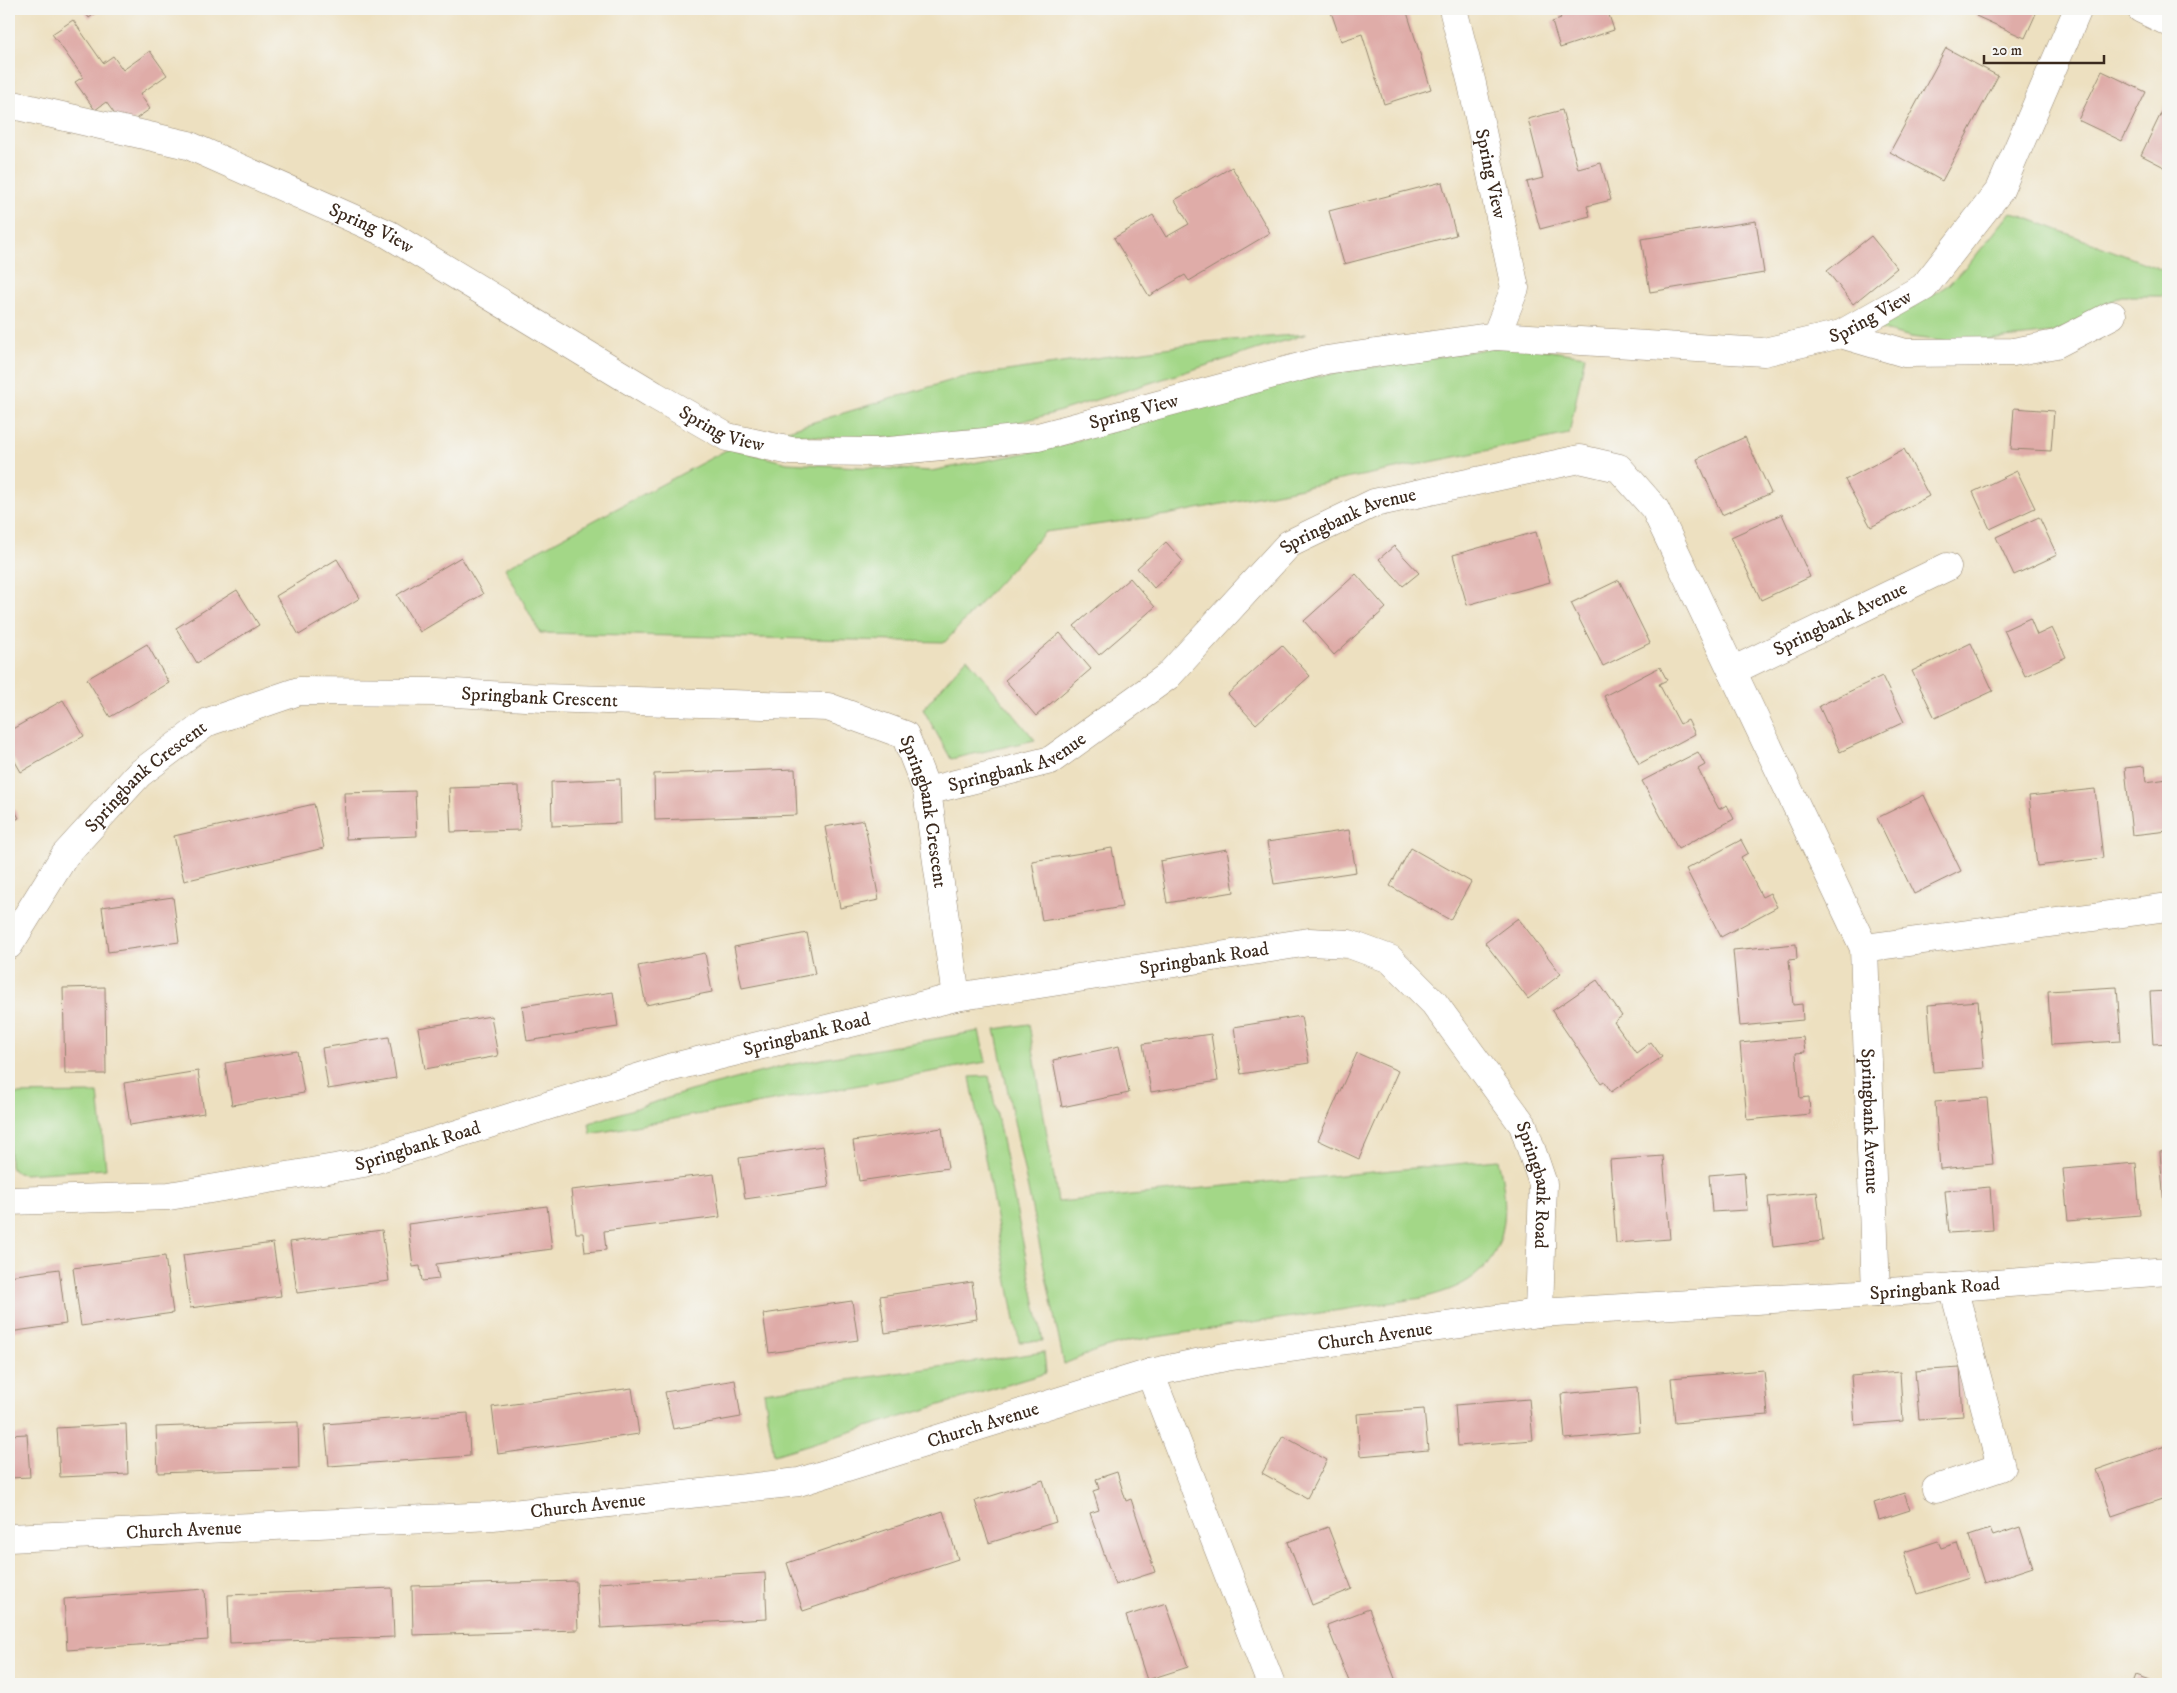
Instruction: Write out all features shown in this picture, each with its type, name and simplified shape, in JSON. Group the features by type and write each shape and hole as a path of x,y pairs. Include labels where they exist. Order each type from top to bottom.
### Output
{"street":[{"name":"Spring View","path":"1453,9 1472,84 1515,288 1496,336"},
{"name":"Spring View","path":"9,104 188,145 388,234 646,390 728,437 791,451 878,452 1038,437 1326,360 1496,336 1764,352 1841,334 1924,287 2000,190 2078,9"},
{"path":"2141,9 2168,22"},
{"path":"1841,334 1906,353 2013,352 2056,344 2112,315"},
{"name":"Springbank Avenue","path":"927,791 1051,760 1168,676 1289,544 1374,503 1580,459 1619,468 1656,509 1864,948 1876,1293"},
{"name":"Springbank Avenue","path":"1732,670 1947,567"},
{"name":"Springbank Crescent","path":"9,945 66,855 139,774 208,722 299,691 438,692 544,698 828,707 904,735 927,791 956,997"},
{"path":"1864,948 2168,906"},
{"name":"Springbank Road","path":"9,1201 169,1196 364,1163 669,1068 956,997 1309,942 1349,944 1390,959 1434,1003 1523,1125 1543,1184 1539,1312 1876,1293 2168,1271"},
{"path":"1936,1489 2001,1467 1952,1287"},
{"name":"Church Avenue","path":"9,1538 493,1516 799,1482 1150,1373 1225,1357 1539,1312"},
{"path":"1150,1373 1271,1684"}],"green space":[{"path":"2011,212 2168,272 2168,296 2121,296 2082,319 2053,333 1956,343 1911,337 1879,329 1948,285 1973,259"},
{"path":"1307,334 1054,413 989,430 925,438 830,438 781,432 959,378 1206,342"},
{"path":"1510,345 1585,356 1569,434 1167,515 1045,532 945,642 540,633 505,568 730,448 787,463 931,471 1062,446 1209,394"},
{"path":"967,658 1035,740 951,759 923,709"},
{"path":"1029,1024 1058,1202 1498,1160 1502,1179 1504,1216 1502,1233 1496,1249 1487,1264 1474,1277 1456,1287 1431,1296 1129,1341 1098,1350 1064,1364 995,1029"},
{"path":"979,1031 986,1062 591,1134 589,1123 690,1091 789,1065"},
{"path":"989,1076 1043,1341 1019,1342 970,1077"},
{"path":"98,1093 106,1169 24,1174 18,1173 10,1167 9,1094"},
{"path":"1044,1352 1046,1373 774,1455 764,1392"}],"building":[{"path":"83,9 102,9 89,18"},
{"path":"1330,9 1406,9 1431,89 1384,104 1362,34 1341,41"},
{"path":"1558,9 1607,9 1614,30 1560,48 1552,22 1561,19"},
{"path":"1980,9 2038,9 2025,38 1976,16"},
{"path":"73,20 103,63 113,56 123,70 150,51 167,75 140,94 150,109 124,127 106,102 95,110 75,82 83,77 52,34"},
{"path":"1946,48 1998,76 1942,181 1890,152"},
{"path":"2102,71 2146,92 2122,141 2078,120"},
{"path":"2166,103 2168,104 2168,169 2141,155"},
{"path":"1562,110 1578,169 1601,163 1611,200 1587,206 1590,216 1540,229 1527,182 1543,178 1528,119"},
{"path":"1232,167 1270,233 1189,281 1185,275 1149,296 1114,238 1153,215 1166,237 1189,224 1175,200"},
{"path":"1442,182 1456,235 1344,264 1329,211"},
{"path":"1756,221 1764,273 1650,292 1641,239"},
{"path":"1871,236 1897,268 1853,304 1827,271"},
{"path":"2014,408 2054,411 2051,451 2011,449"},
{"path":"1745,437 1771,493 1722,515 1697,459"},
{"path":"1904,449 1929,496 1871,527 1845,480"},
{"path":"2017,471 2035,508 1990,529 1973,492"},
{"path":"1782,514 1810,577 1761,600 1731,537"},
{"path":"2039,517 2057,555 2014,575 1996,537"},
{"path":"1536,532 1550,582 1467,605 1453,555"},
{"path":"1166,542 1183,561 1154,588 1137,568"},
{"path":"1394,546 1419,573 1403,586 1379,559"},
{"path":"461,557 483,594 420,632 397,595"},
{"path":"337,559 360,598 299,635 276,596"},
{"path":"1356,574 1386,608 1334,655 1304,621"},
{"path":"1130,578 1155,607 1099,655 1074,626"},
{"path":"1619,580 1650,643 1603,666 1571,603"},
{"path":"237,590 259,625 197,663 176,628"},
{"path":"2030,618 2037,635 2052,628 2066,657 2025,676 2004,630"},
{"path":"1060,633 1091,669 1036,716 1005,680"},
{"path":"1971,643 1993,691 1935,718 1912,671"},
{"path":"147,644 169,683 110,717 87,679"},
{"path":"1282,645 1310,676 1256,724 1228,694"},
{"path":"1660,667 1667,680 1659,684 1680,724 1688,720 1695,734 1639,764 1604,696"},
{"path":"1882,676 1904,722 1840,752 1819,706"},
{"path":"63,700 84,736 21,772 9,751 9,731"},
{"path":"1698,752 1705,765 1698,769 1708,789 1719,809 1727,805 1734,819 1678,849 1642,781"},
{"path":"2144,766 2146,782 2168,779 2168,831 2132,835 2125,768"},
{"path":"795,769 797,815 655,820 654,774"},
{"path":"620,779 621,823 552,826 551,782"},
{"path":"519,786 520,830 451,832 449,788"},
{"path":"2095,789 2103,858 2037,866 2029,796"},
{"path":"415,791 417,836 346,839 344,793"},
{"path":"1924,795 1961,871 1914,894 1877,818"},
{"path":"9,800 19,818 9,823"},
{"path":"314,804 324,848 184,881 174,836"},
{"path":"864,820 879,900 840,908 825,827"},
{"path":"1349,830 1356,872 1274,884 1267,842"},
{"path":"1741,840 1748,853 1741,857 1762,897 1770,893 1777,907 1721,937 1686,869"},
{"path":"1112,848 1122,907 1042,921 1032,861"},
{"path":"1411,848 1471,882 1450,920 1390,886"},
{"path":"1227,849 1234,892 1167,903 1160,861"},
{"path":"173,897 179,942 108,952 102,907"},
{"path":"1518,918 1561,974 1528,999 1485,943"},
{"path":"807,933 815,974 742,988 734,947"},
{"path":"1796,944 1797,959 1789,960 1793,1005 1802,1004 1803,1020 1740,1026 1733,950"},
{"path":"705,953 712,992 646,1005 638,966"},
{"path":"1597,980 1622,1016 1614,1022 1636,1053 1651,1042 1662,1057 1611,1092 1604,1081 1601,1083 1552,1011"},
{"path":"105,987 106,1074 65,1074 63,988"},
{"path":"2117,987 2121,1041 2051,1045 2048,991"},
{"path":"2168,991 2168,1043 2153,1044 2150,992"},
{"path":"613,992 618,1027 527,1041 522,1006"},
{"path":"1978,1001 1984,1068 1933,1072 1928,1005"},
{"path":"491,1016 498,1056 425,1069 418,1028"},
{"path":"1301,1016 1309,1063 1241,1074 1234,1027"},
{"path":"1211,1034 1218,1081 1151,1092 1143,1044"},
{"path":"389,1037 396,1078 328,1089 322,1048"},
{"path":"1803,1037 1805,1052 1796,1053 1800,1098 1809,1097 1810,1114 1747,1120 1740,1043"},
{"path":"1119,1046 1129,1093 1062,1107 1053,1060"},
{"path":"297,1051 304,1093 232,1105 225,1063"},
{"path":"1357,1053 1398,1071 1359,1159 1318,1140"},
{"path":"198,1071 204,1113 130,1125 124,1083"},
{"path":"1987,1098 1993,1164 1940,1169 1935,1102"},
{"path":"942,1128 948,1168 859,1181 853,1141"},
{"path":"823,1146 829,1187 745,1199 739,1158"},
{"path":"2168,1151 2168,1205 2164,1206 2160,1152"},
{"path":"1663,1156 1670,1239 1616,1243 1610,1160"},
{"path":"2136,1163 2140,1215 2068,1221 2063,1169"},
{"path":"1744,1172 1747,1210 1712,1212 1709,1175"},
{"path":"714,1174 720,1217 604,1231 606,1250 585,1252 583,1233 576,1233 571,1190"},
{"path":"1990,1187 1993,1230 1949,1233 1945,1191"},
{"path":"1817,1192 1823,1241 1773,1247 1768,1197"},
{"path":"547,1206 552,1249 436,1264 439,1279 422,1281 420,1266 413,1267 408,1224"},
{"path":"382,1230 389,1281 297,1293 290,1242"},
{"path":"273,1243 281,1296 190,1308 183,1255"},
{"path":"165,1256 173,1313 81,1326 73,1268"},
{"path":"59,1269 66,1324 9,1332 9,1276"},
{"path":"972,1282 977,1319 885,1333 880,1296"},
{"path":"852,1301 858,1340 769,1353 763,1314"},
{"path":"1960,1368 1963,1416 1919,1419 1915,1371"},
{"path":"1764,1370 1768,1415 1675,1423 1671,1378"},
{"path":"1900,1372 1903,1421 1855,1425 1851,1376"},
{"path":"735,1380 741,1417 673,1429 665,1392"},
{"path":"1637,1387 1640,1432 1565,1439 1561,1394"},
{"path":"632,1388 639,1434 498,1454 492,1407"},
{"path":"1529,1399 1533,1440 1458,1446 1455,1405"},
{"path":"1424,1409 1428,1450 1360,1456 1357,1414"},
{"path":"468,1413 470,1456 329,1466 325,1424"},
{"path":"298,1422 299,1468 158,1473 156,1427"},
{"path":"126,1424 128,1474 60,1477 57,1428"},
{"path":"27,1434 30,1477 9,1478 9,1435"},
{"path":"1283,1436 1327,1460 1307,1498 1262,1473"},
{"path":"2168,1445 2168,1497 2112,1516 2096,1470"},
{"path":"1117,1472 1126,1501 1131,1499 1155,1572 1115,1585 1090,1513 1099,1510 1093,1491 1099,1489 1096,1479"},
{"path":"1043,1480 1056,1522 989,1543 975,1501"},
{"path":"1904,1493 1910,1510 1879,1520 1874,1503"},
{"path":"943,1511 958,1559 803,1611 787,1563"},
{"path":"1328,1527 1352,1589 1312,1605 1288,1542"},
{"path":"2020,1527 2033,1567 1984,1583 1969,1536 1990,1529 1993,1536"},
{"path":"1938,1541 1941,1548 1957,1543 1968,1578 1918,1594 1904,1552"},
{"path":"765,1573 767,1619 601,1628 598,1583"},
{"path":"576,1581 578,1630 413,1635 412,1586"},
{"path":"392,1588 394,1637 230,1643 228,1595"},
{"path":"205,1589 208,1640 67,1650 64,1599"},
{"path":"1166,1603 1188,1667 1147,1680 1126,1616"},
{"path":"1369,1609 1397,1684 1369,1684 1368,1681 1360,1684 1350,1684 1327,1625"},
{"path":"2136,1676 2159,1684 2133,1684"}]}
